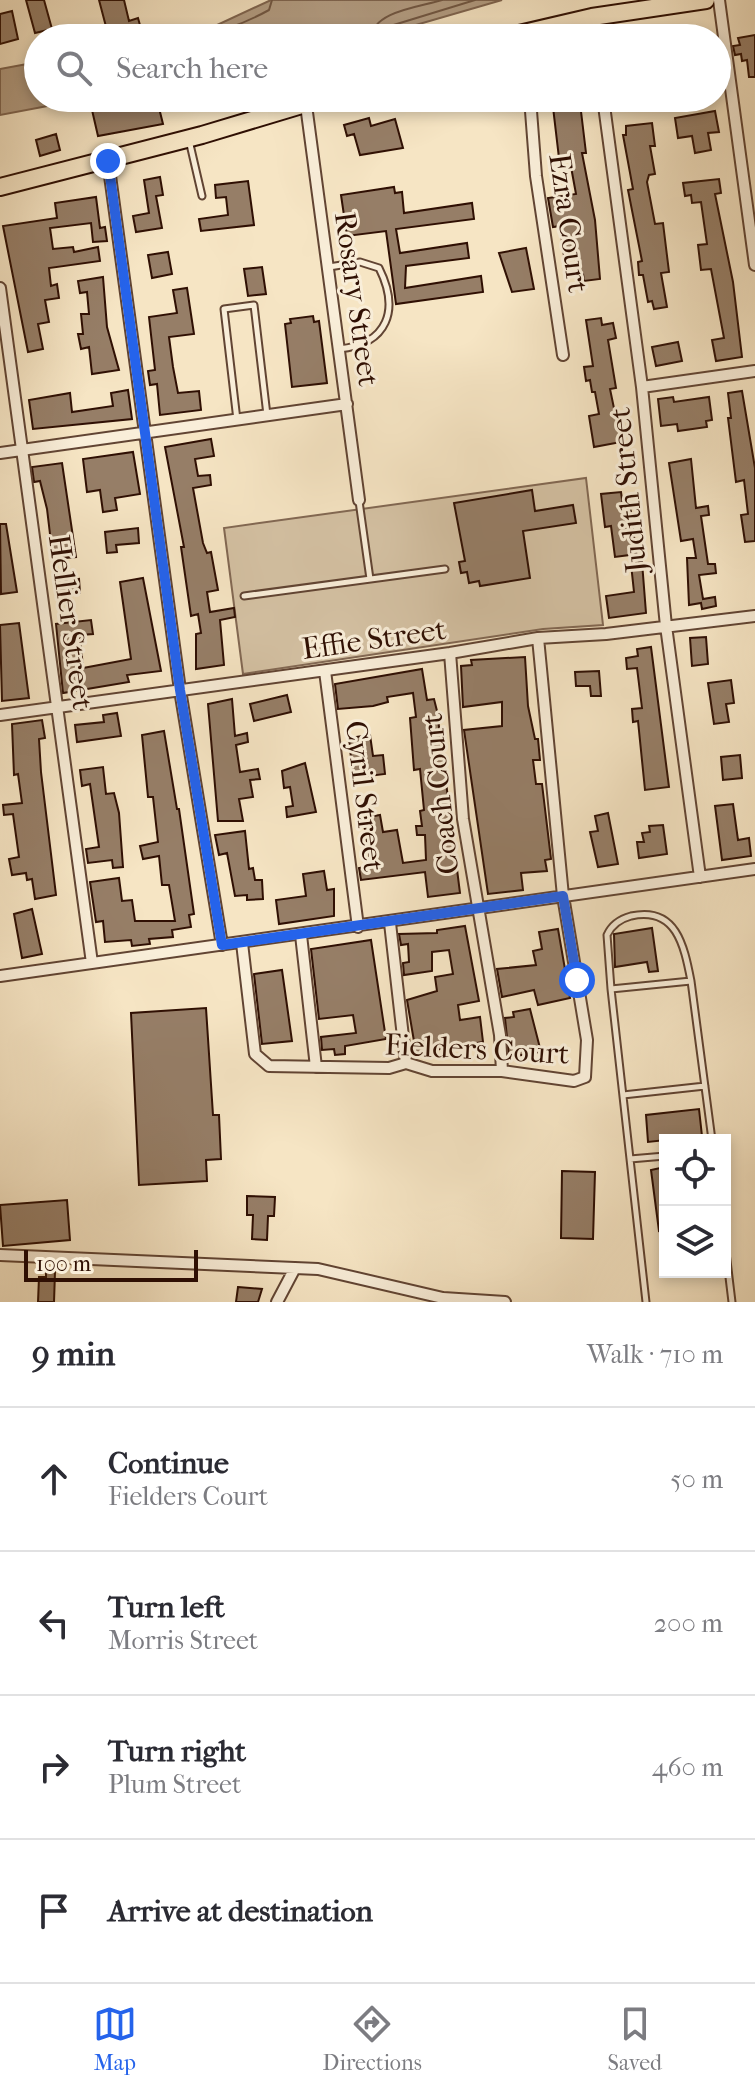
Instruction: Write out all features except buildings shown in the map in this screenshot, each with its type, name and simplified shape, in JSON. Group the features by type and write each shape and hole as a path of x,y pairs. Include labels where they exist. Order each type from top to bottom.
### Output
{"main road":[{"path":"565,24 706,0"},
{"path":"0,187 108,161 282,112"}],"street":[{"path":"719,0 722,24"},
{"path":"592,17 593,24"},
{"path":"731,88 755,265"},
{"name":"Rosary Street","path":"307,112 359,500"},
{"name":"Ezra Court","path":"531,112 536,176 563,355"},
{"name":"Judith Street","path":"605,112 642,387 666,626 700,877"},
{"path":"108,161 180,690 222,945"},
{"name":"Hellier Street","path":"0,288 92,963"},
{"path":"642,387 755,371"},
{"path":"0,453 347,404"},
{"name":"Effie Street","path":"0,715 325,671 538,638 755,616"},
{"name":"Fielders Court","path":"242,943 255,1054 261,1063 269,1066 389,1068 406,1063 432,1071 502,1071 574,1081 585,1077 587,1040 563,896 538,638"},
{"name":"Coach Court","path":"450,653 463,819 500,1035 502,1071"},
{"name":"Cyril Street","path":"325,671 358,927"},
{"path":"0,976 755,869"},
{"path":"390,923 406,1063"},
{"path":"301,935 316,1067"},
{"path":"0,1255 318,1269 443,1298 505,1302"},
{"path":"277,1302 295,1268"}],"lane":[{"path":"189,139 202,196"},
{"path":"328,267 360,262 379,268 386,281 390,307 388,323 381,332 357,347 339,349"},
{"path":"237,420 224,309 254,305 268,416"},
{"path":"359,500 370,579"},
{"path":"244,596 445,569"},
{"path":"646,1302 607,935 620,920 640,914 661,916 670,924 683,948 691,981 711,1134"},
{"path":"611,989 691,981"},
{"path":"623,1095 705,1086"},
{"path":"630,1159 659,1157"},
{"path":"729,1278 732,1302"}],"shaded area":[{"path":"586,478 603,625 543,629 243,674 224,528"}],"water":[{"path":"271,0 502,0 419,24 219,24"},
{"path":"24,65 24,110 0,115 0,69"}],"route":[{"path":"108,161 180,690 222,945 563,896 577,980"}]}
